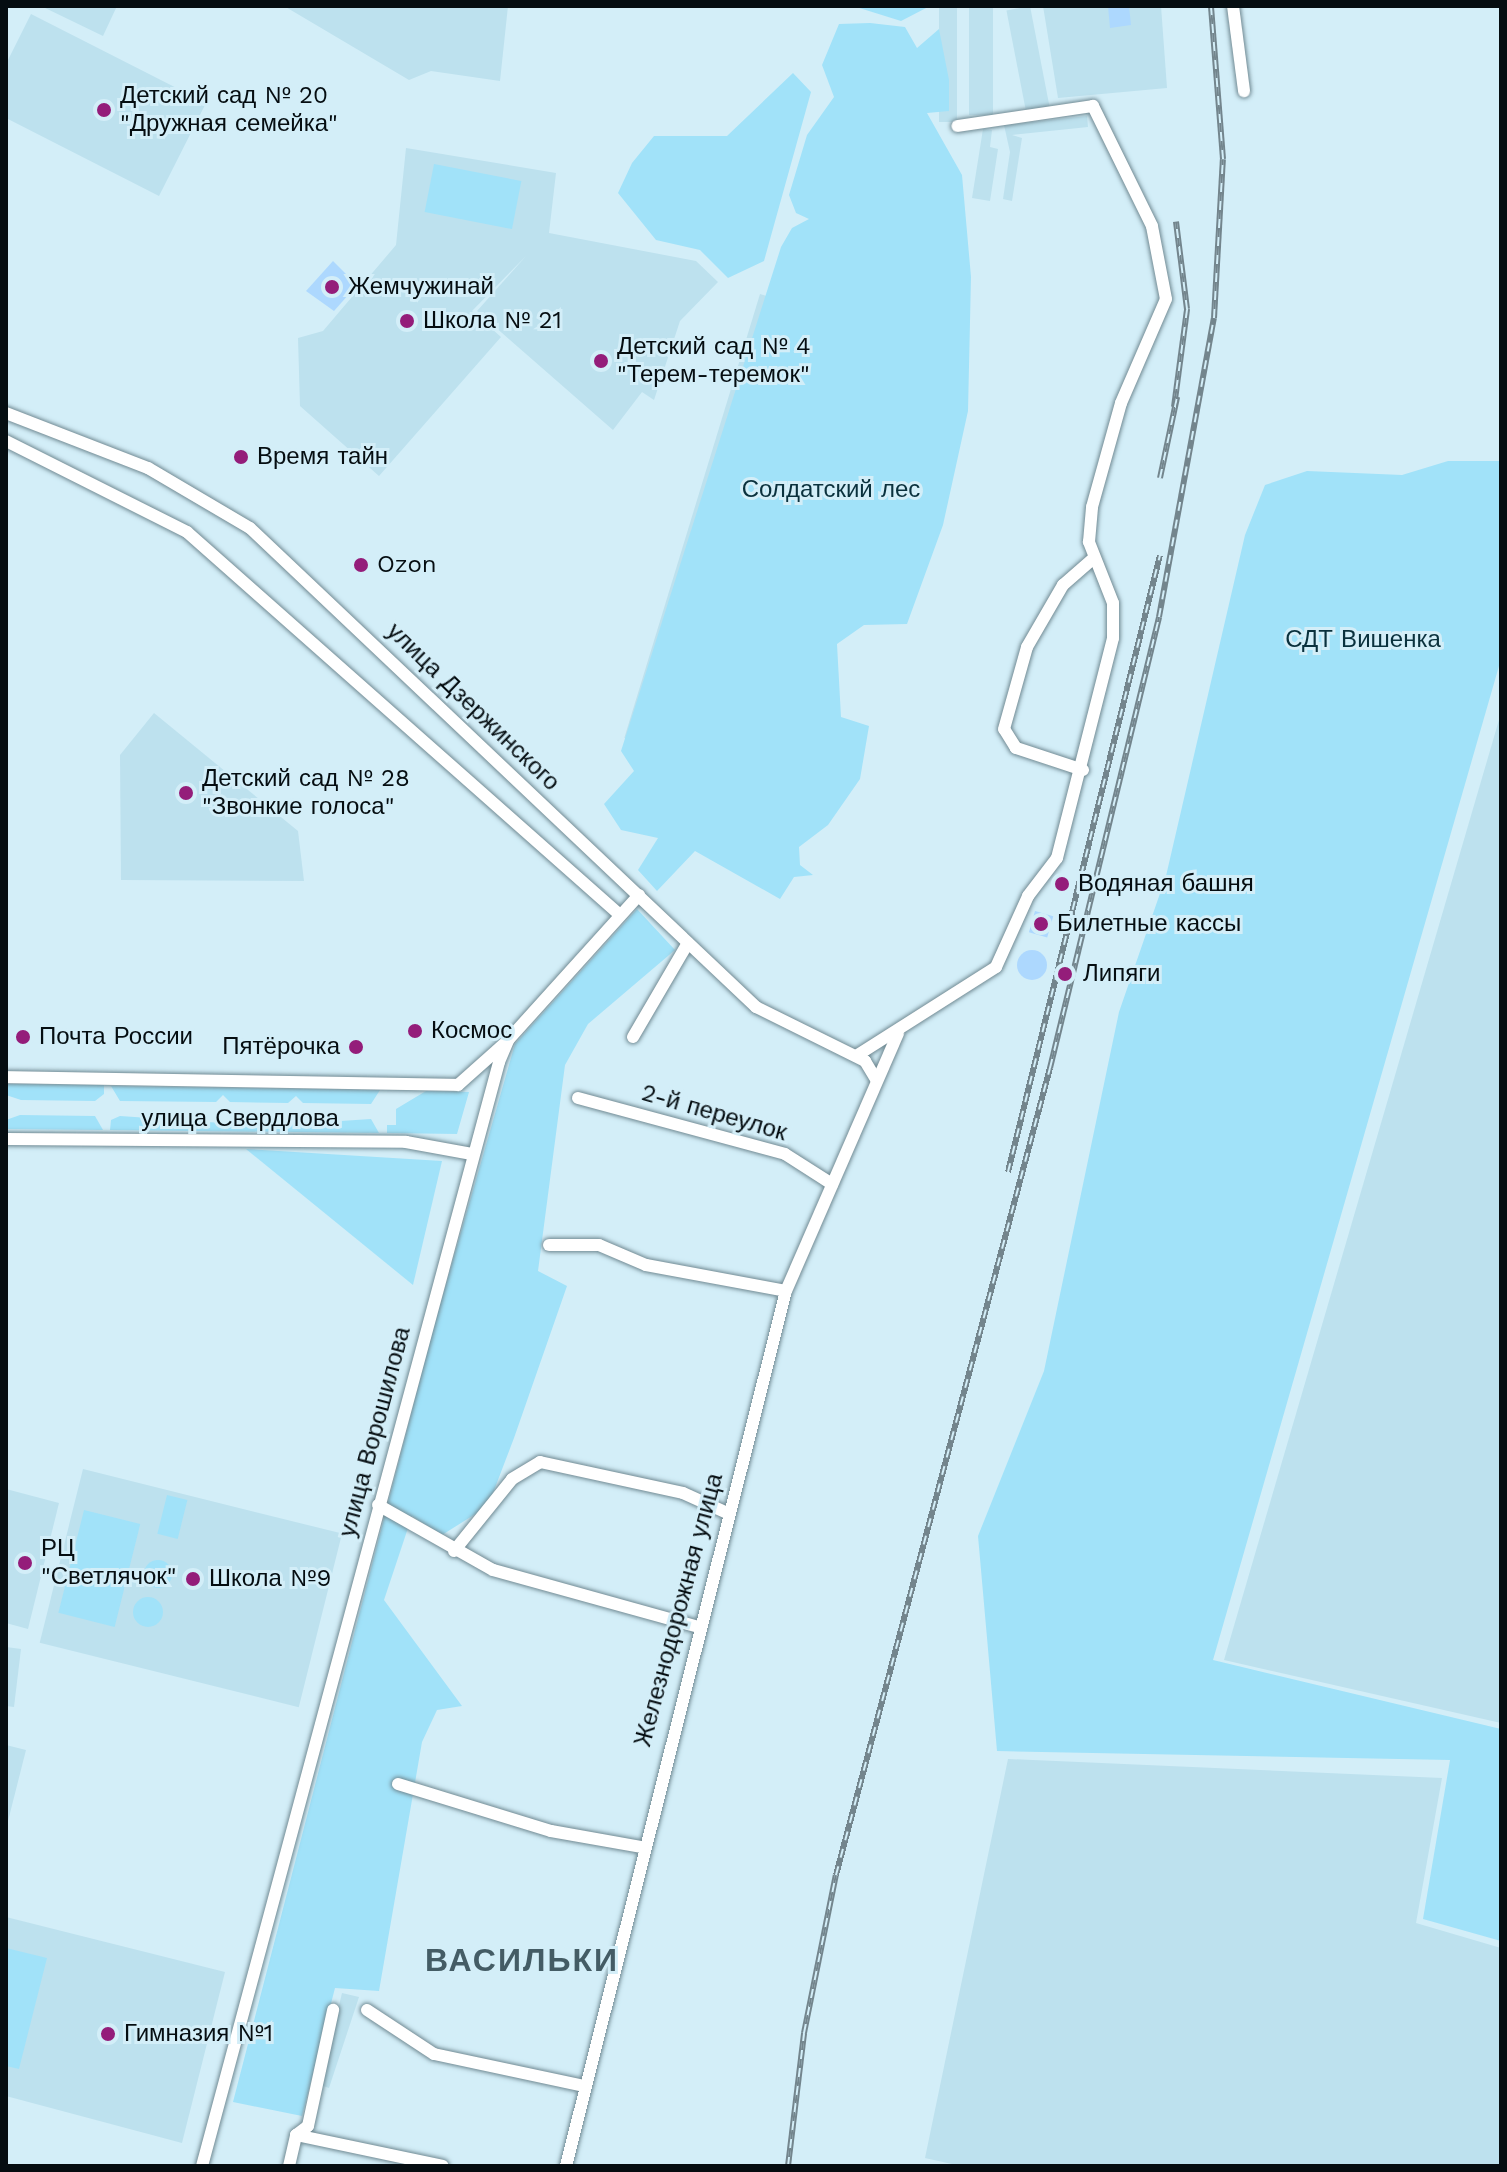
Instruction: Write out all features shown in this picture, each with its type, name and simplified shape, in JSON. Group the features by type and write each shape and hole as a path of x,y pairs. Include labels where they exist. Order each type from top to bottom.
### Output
{"street":[{"path":"1233,6 1244,91"},
{"path":"856,1056 898,1033 1004,956 1028,896 1057,858 1083,770 1113,638 1113,603 1094,558 1089,526 1105,448 1159,322 1167,278 1139,193 1093,106 957,126"},
{"name":"улица Дзержинского","path":"6,413 148,468 250,528 688,943 774,1019 856,1056 876,1079"},
{"path":"6,441 187,532 620,915"},
{"path":"1083,770 1016,748 1004,729 1027,647 1063,585 1094,558"},
{"name":"улица Ворошилова","path":"202,2166 472,1154 509,1039 639,895"},
{"path":"633,1037 688,943"},
{"name":"Железнодорожная улица","path":"566,2166 641,1847 786,1291 832,1184 859,1137 876,1079 898,1033"},
{"name":"улица Свердлова","path":"6,1077 458,1085 470,1078 509,1039"},
{"name":"2-й переулок","path":"578,1098 785,1154 832,1184"},
{"name":"улица Свердлова","path":"6,1139 406,1142 472,1154"},
{"path":"549,1245 599,1245 646,1265 786,1291"},
{"path":"454,1551 512,1479 540,1462 683,1493 727,1513"},
{"path":"378,1505 454,1551 538,1585 698,1627"},
{"path":"398,1784 551,1831 641,1847"},
{"path":"289,2166 296,2135 308,2126 333,2010"},
{"path":"367,2010 434,2054 584,2086"},
{"path":"296,2135 443,2166"}],"shaded area":[{"path":"41,6 117,6 103,36"},
{"path":"284,6 508,6 500,81 431,71 409,80"},
{"path":"939,6 957,6 957,122 939,122"},
{"path":"969,6 993,6 993,115 969,115"},
{"path":"1030,6 1049,106 1026,111 1006,11"},
{"path":"1043,6 1161,6 1167,88 1058,98"},
{"name":"Детский сад № 20 \"Дружная семейка\"","path":"31,14 206,103 159,196 6,118 6,64"},
{"path":"1087,116 1088,127 1012,135 1022,138 1012,201 1003,199 1010,152 1004,125"},
{"path":"983,129 992,130 990,147 998,149 990,201 972,198"},
{"name":"Школа № 21","path":"406,148 556,173 549,233 696,261 718,282 680,321 654,400 642,392 613,430 477,311 526,256 472,311 501,337 379,476 300,406 298,338 323,331 396,245"},
{"path":"760,294 770,297 634,741 624,738"},
{"name":"Детский сад № 28 \"Звонкие голоса\"","path":"154,713 298,831 304,881 121,880 120,755"},
{"path":"1501,713 1501,1723 1224,1660"},
{"name":"Школа №9","path":"83,1469 342,1534 299,1707 40,1643"},
{"name":"РЦ \"Светлячок\"","path":"6,1489 59,1503 28,1629 6,1623"},
{"path":"6,1647 21,1649 14,1707 6,1706"},
{"path":"6,1745 26,1750 6,1829"},
{"path":"1008,1759 1442,1778 1416,1923 1501,1948 1501,2166 961,2166 925,2158"},
{"name":"Гимназия №1","path":"6,1917 225,1972 182,2143 6,2096"},
{"path":"342,1993 359,1997 329,2088 320,2085"}],"green space":[{"path":"853,6 930,6 901,21"},
{"name":"Солдатский лес","path":"870,23 905,27 917,48 939,29 949,80 949,111 927,113 962,175 971,277 968,411 943,525 907,624 864,625 837,644 841,717 869,726 860,779 828,825 799,847 800,865 813,875 794,877 780,899 695,851 657,891 638,870 658,838 621,830 604,804 634,771 621,751 781,247 792,228 809,219 796,213 789,195 807,135 834,97 822,65 839,24"},
{"path":"793,73 811,92 764,261 728,278 700,250 656,240 618,193 632,163 654,136 727,136"},
{"path":"434,164 521,181 512,229 425,212"},
{"name":"СДТ Вишенка","path":"1448,461 1501,461 1501,659 1213,1660 1501,1729 1501,1941 1423,1919 1450,1760 997,1751 978,1536 1044,1371 1119,1012 1166,876 1245,535 1265,485 1307,471 1402,475"},
{"path":"637,909 675,950 588,1024 565,1065 538,1271 567,1286 514,1438 488,1506 442,1535 412,1516 384,1600 462,1706 437,1710 422,1742 379,1991 335,1988 302,2116 233,2102 432,1333 515,1044"},
{"path":"6,1084 104,1085 104,1094 95,1101 21,1100 6,1095"},
{"path":"111,1086 380,1090 371,1104 303,1103 296,1096 288,1103 230,1102 223,1095 216,1102 120,1101"},
{"path":"426,1091 469,1092 457,1134 387,1133 387,1125 396,1125 396,1109"},
{"path":"20,1115 95,1116 103,1130 6,1129 6,1120"},
{"path":"120,1116 222,1123 289,1118 295,1124 371,1119 379,1133 110,1130 111,1120"},
{"path":"246,1149 442,1161 413,1285"},
{"path":"167,1495 187,1500 178,1539 157,1534"},
{"path":"84,1510 140,1524 115,1627 58,1613"},
{"path":"158,1560 168,1564 172,1574 168,1584 158,1588 148,1584 144,1574 148,1564"},
{"path":"148,1597 158,1602 163,1612 158,1622 148,1627 138,1622 133,1612 138,1602"},
{"path":"6,1948 47,1958 19,2069 6,2066"}],"building":[{"path":"1108,6 1129,6 1131,25 1110,28"},
{"name":"Жемчужинай","path":"333,261 357,285 334,311 306,291"},
{"name":"Билетные кассы","path":"1035,911 1053,916 1047,937 1029,932"},
{"name":"Липяги","path":"1032,950 1042,955 1047,965 1042,975 1032,980 1022,975 1017,965 1022,955"}],"railway":[{"path":"788,2166 804,2033 836,1875 1050,1068 1159,617 1214,318 1223,159 1211,6"},
{"path":"1174,407 1187,309 1176,222"},
{"path":"1160,478 1177,397"},
{"path":"1008,1172 1160,555"}],"place":[{"name":"Детский сад № 20 \"Дружная семейка\"","path":"104,110"},
{"name":"Жемчужинай","path":"332,287"},
{"name":"Школа № 21","path":"407,321"},
{"name":"Детский сад № 4 \"Терем-теремок\"","path":"601,361"},
{"name":"Время тайн","path":"241,457"},
{"name":"Ozon","path":"361,565"},
{"name":"Детский сад № 28 \"Звонкие голоса\"","path":"186,793"},
{"name":"Водяная башня","path":"1062,884"},
{"name":"Билетные кассы","path":"1041,924"},
{"name":"Липяги","path":"1065,974"},
{"name":"Космос","path":"415,1031"},
{"name":"Почта России","path":"23,1037"},
{"name":"Пятёрочка","path":"356,1047"},
{"name":"РЦ \"Светлячок\"","path":"25,1563"},
{"name":"Школа №9","path":"193,1579"},
{"name":"Гимназия №1","path":"108,2034"}],"district":[{"name":"ВАСИЛЬКИ","path":"522,1960"}]}
